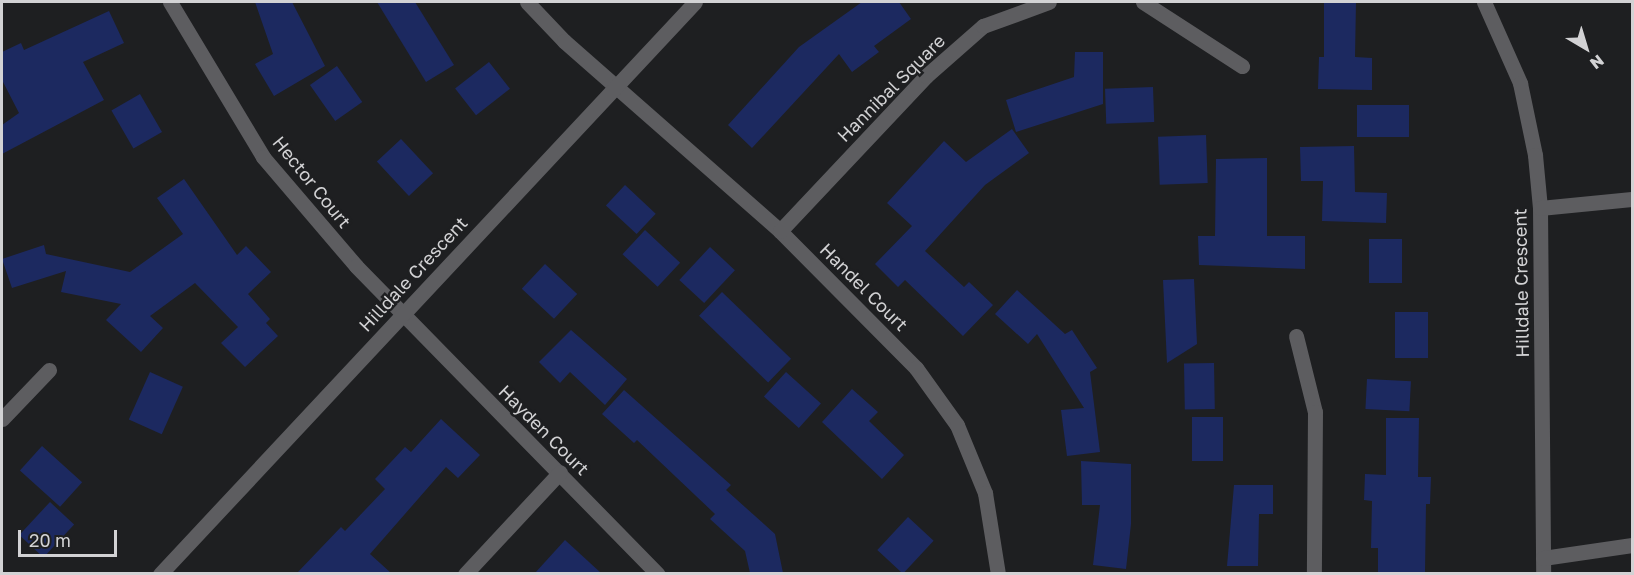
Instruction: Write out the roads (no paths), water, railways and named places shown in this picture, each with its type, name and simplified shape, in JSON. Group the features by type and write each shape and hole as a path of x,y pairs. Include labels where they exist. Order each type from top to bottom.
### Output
{"street":[{"name":"Hector Court","path":"170,2 263,157 403,314"},
{"name":"Handel Court","path":"527,2 615,86 780,231 916,368 957,425 985,493 998,573"},
{"name":"Hilldale Crescent","path":"160,573 695,2"},
{"name":"Hannibal Square","path":"780,231 926,76 983,26 1049,2"},
{"path":"1143,2 1242,66"},
{"name":"Hilldale Crescent","path":"1484,2 1520,83 1535,155 1540,208 1543,566"},
{"path":"1540,208 1632,199"},
{"name":"Hayden Court","path":"403,314 658,573"},
{"path":"1296,336 1315,412 1314,573"},
{"path":"2,419 49,370"},
{"path":"465,573 560,472"},
{"path":"1543,566 1632,544"}]}
